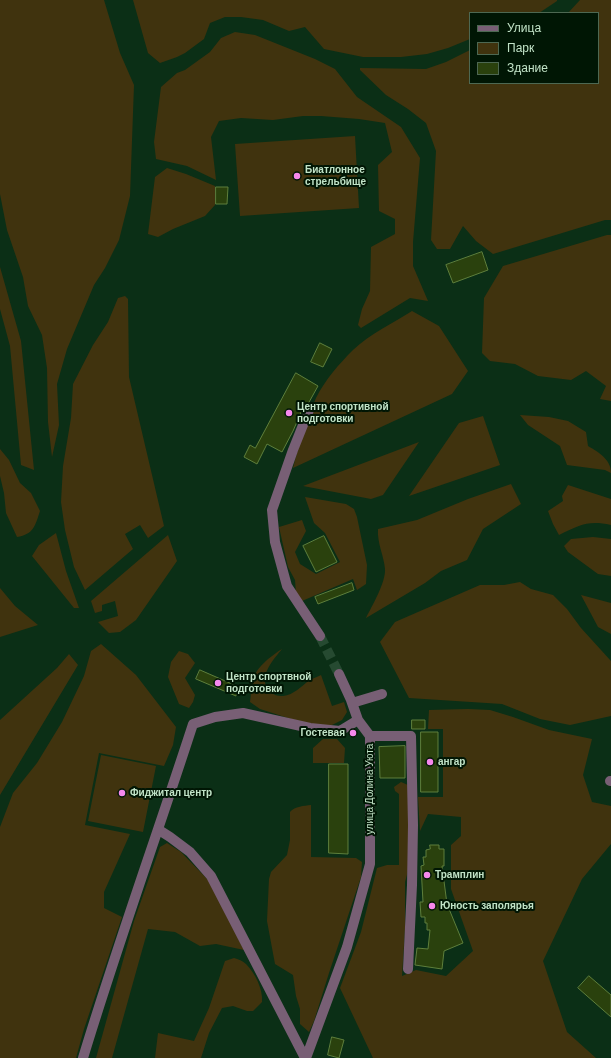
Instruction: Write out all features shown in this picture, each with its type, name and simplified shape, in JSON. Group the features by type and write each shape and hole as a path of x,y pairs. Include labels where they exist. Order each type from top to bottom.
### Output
{"street":[{"path":"309,410 272,510 275,542 287,586 320,636"},
{"path":"339,674 358,720 370,736"},
{"path":"352,703 382,694"},
{"path":"83,1058 120,940 159,830 193,724 215,717 243,713 310,728 340,731 358,720"},
{"name":"улица Долина Уюта","path":"305,1058 347,947 370,864 370,736 411,736 413,825 408,969"},
{"path":"159,830 190,852 211,876 305,1058"}],"green space":[{"path":"0,0 104,0 120,53 134,85 130,196 119,240 105,268 94,285 67,349 57,384 59,425 52,457 48,422 47,368 42,335 28,306 23,277 7,230 0,194"},
{"path":"133,0 557,0 540,12 469,12 469,39 448,48 427,54 401,57 363,57 324,49 305,27 289,31 263,20 241,17 225,17 210,23 204,39 177,57 160,63 148,53"},
{"path":"580,0 611,0 611,220 605,220 493,254 476,241 463,226 450,249 437,249 431,240 436,151 426,123 386,95 360,70 360,68 426,69 446,62 469,50 469,84 599,84 599,12 569,12"},
{"path":"235,32 255,35 315,59 335,69 357,97 401,127 420,158 413,242 413,266 428,301 410,298 361,328 358,325 362,309 370,291 371,247 395,234 395,219 379,211 378,165 392,152 385,123 321,116 303,116 273,120 241,118 219,121 211,137 216,180 187,166 156,159 154,142 161,87 177,73 185,70 210,52 221,38"},
{"name":"Биатлонное стрельбище","path":"355,136 359,208 240,216 235,144"},
{"path":"167,168 215,186 215,205 205,216 158,237 148,234 155,177"},
{"path":"611,235 611,401 600,399 606,386 586,371 571,380 538,376 515,364 490,361 482,353 484,298 503,266"},
{"path":"0,267 21,341 34,470 21,465 10,346 0,309"},
{"path":"125,296 128,299 129,377 164,526 148,538 140,525 125,534 133,549 85,590 74,567 65,530 61,502 63,466 71,418 73,384 93,345 108,322 118,298"},
{"path":"412,311 439,326 468,371 452,394 293,468 312,406 328,379 360,344"},
{"path":"520,415 549,417 568,421 586,432 588,446 600,453 606,460 609,464 611,473 605,470 567,465 560,446 528,425"},
{"path":"483,416 500,465 409,496 459,423"},
{"path":"419,442 383,495 371,499 303,486"},
{"path":"0,449 9,460 20,483 31,493 40,511 33,528 23,536 17,537 6,513 4,493 0,476"},
{"path":"511,484 521,504 483,529 467,560 441,571 425,583 366,618 378,594 385,574 378,529 417,520 468,499"},
{"path":"568,485 611,499 611,525 596,523 584,524 559,535 548,511 563,501 562,496"},
{"path":"305,497 346,504 354,509 367,565 366,584 357,590 353,579 302,601 296,594 295,580 288,567 279,527 302,520 306,531 295,552 300,564 316,574 340,562 325,533 314,523"},
{"path":"56,533 66,571 79,608 74,608 32,556 39,545"},
{"path":"168,535 177,561 136,620 120,632 109,633 98,622 118,616 115,601 102,605 102,611 95,613 91,601"},
{"path":"593,537 611,539 611,576 598,574 568,552 564,546 571,539"},
{"path":"520,582 531,589 553,595 567,609 581,628 611,661 611,716 570,725 540,719 502,704 409,698 380,642 395,622 480,585 504,585"},
{"path":"0,588 15,606 38,625 0,637"},
{"path":"581,595 611,603 611,634 598,627"},
{"path":"101,644 136,675 176,727 173,745 164,766 99,753 85,825 130,834 104,892 104,908 122,917 84,1029 76,1058 0,1058 0,827 13,793 37,763 62,722 84,676 91,651"},
{"path":"282,649 271,663 266,674 265,680 269,690 277,695 287,695 294,692 310,680 321,675 332,706 344,702 347,712 342,720 330,726 316,727 260,709 250,702 252,682 256,672 268,659"},
{"path":"179,651 188,654 195,663 185,678 195,695 189,708 179,704 168,677 171,662"},
{"path":"69,654 78,665 0,795 0,720 57,668"},
{"path":"429,710 490,710 549,730 592,739 583,775 592,802 611,806 611,844 582,879 543,961 567,1032 596,1058 373,1058 340,988 361,932 377,868 387,865 399,865 399,794 395,791 394,787 401,782 408,785 408,871 405,882 405,928 402,976 416,970 446,976 473,951 451,889 451,845 461,836 461,817 428,814 420,831 418,797 443,797 443,729 428,729"},
{"path":"323,739 337,739 345,748 344,763 313,763 313,748"},
{"name":"Фиджитал центр","path":"101,755 156,766 143,832 88,821"},
{"path":"311,805 311,857 356,858 362,862 361,877 314,1021 309,1032 300,1024 300,1009 296,996 293,975 275,964 267,921 269,879 271,872 287,855 290,840 290,812 297,807"},
{"path":"167,843 181,852 209,881 244,950 216,944 200,946 175,932 148,929 112,1058 96,1058 134,921 160,847"},
{"path":"234,958 245,963 252,972 260,987 262,1002 253,1011 247,1011 233,1006 222,1008 209,1033 201,1058 155,1058 158,1033 194,1041 209,1008 225,961"}],"building":[{"path":"216,187 228,187 227,204 216,204"},
{"path":"482,252 488,270 453,283 446,265"},
{"path":"320,343 332,349 323,367 311,362"},
{"name":"Центр спортивной подготовки","path":"296,373 318,386 308,404 303,408 282,452 267,444 257,464 244,457 250,445 255,448"},
{"path":"324,536 337,562 316,572 303,546"},
{"path":"352,583 354,590 318,604 315,597"},
{"name":"Центр спортвной подготовки","path":"200,670 239,687 236,696 196,679"},
{"path":"412,720 425,720 425,729 412,729"},
{"name":"ангар","path":"421,732 438,732 438,792 421,792"},
{"path":"405,746 405,778 380,778 379,747"},
{"path":"329,764 348,764 348,854 329,853"},
{"name":"Юность заполярья","path":"430,845 439,845 439,849 444,849 444,866 442,866 447,904 463,943 444,951 442,969 415,965 417,948 428,949 430,930 427,930 425,917 421,917 420,902 423,902 421,866 424,865 423,857 426,857 426,850 430,849"},
{"path":"589,976 611,995 611,1017 578,988"},
{"path":"332,1037 344,1040 339,1058 328,1055"}],"tunnel":[{"path":"320,636 339,674"}],"place":[{"name":"Биатлонное стрельбище","path":"297,176"},
{"name":"Центр спортивной подготовки","path":"289,413"},
{"name":"Центр спортвной подготовки","path":"218,683"},
{"name":"Гостевая","path":"353,733"},
{"name":"ангар","path":"430,762"},
{"name":"Фиджитал центр","path":"122,793"},
{"name":"Трамплин","path":"427,875"},
{"name":"Юность заполярья","path":"432,906"}]}
